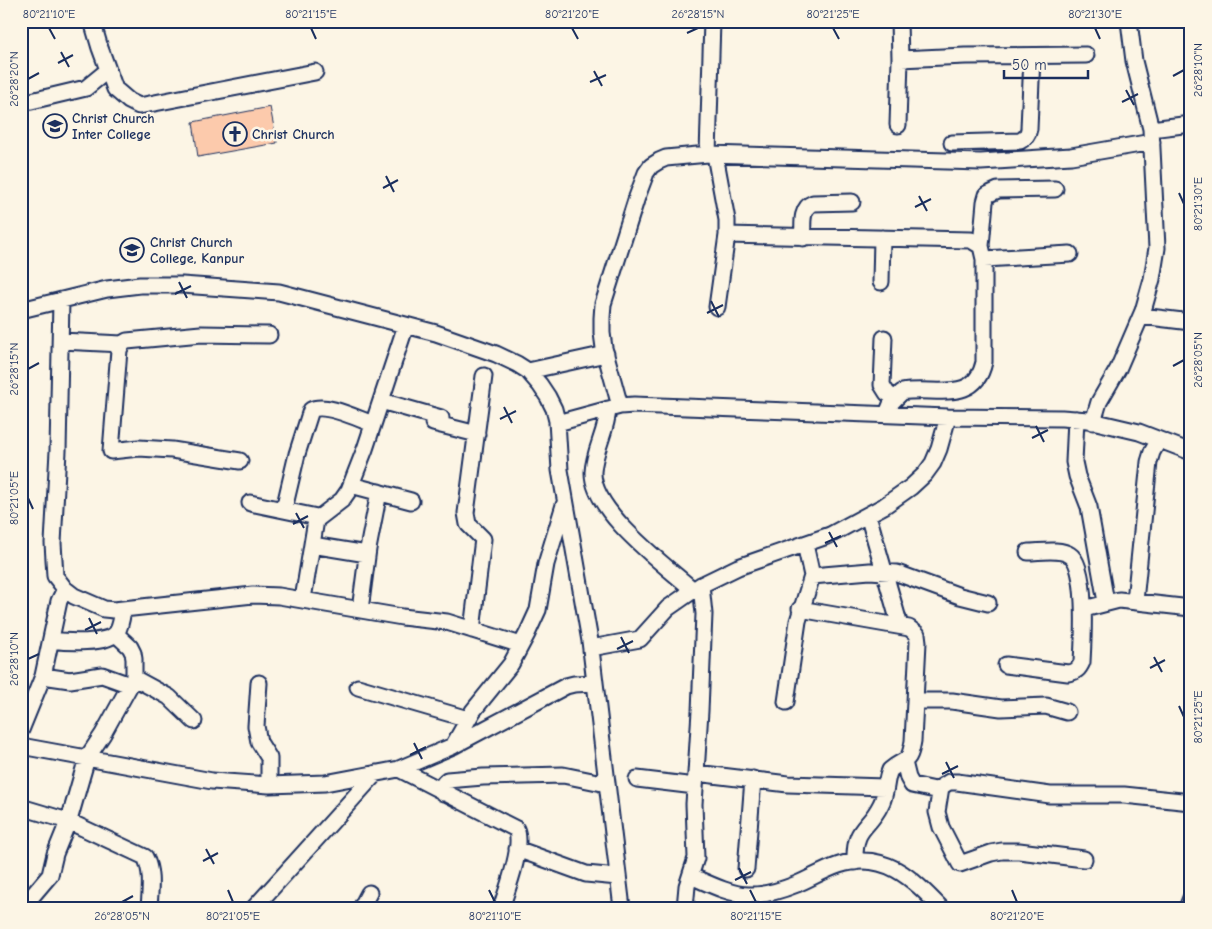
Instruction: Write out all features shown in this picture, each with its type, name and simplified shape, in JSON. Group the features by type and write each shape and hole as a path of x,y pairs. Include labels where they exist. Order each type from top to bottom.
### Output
{"street":[{"path":"92,21 115,89 129,101 139,106 315,72"},
{"path":"712,21 711,155 726,208 727,236 717,307"},
{"path":"898,125 899,21"},
{"path":"1093,422 1099,402 1118,369 1141,316 1152,279 1157,248 1151,135 1134,61 1129,21"},
{"path":"900,59 1086,55"},
{"path":"952,144 1020,141 1024,139 1029,129 1032,56"},
{"path":"27,102 86,88 108,70"},
{"path":"685,908 687,886 696,858 694,810 704,614 697,587 627,531 615,519 598,494 593,474 594,462 614,407 602,333 604,304 646,173 658,160 711,155 981,162 1071,156 1191,124"},
{"path":"887,414 894,398 902,392 960,390 978,380 984,362 982,253 984,202 987,195 998,190 1055,189"},
{"path":"802,238 804,213 809,204 852,202"},
{"path":"727,236 971,240 982,253 1070,254"},
{"path":"880,282 882,238"},
{"path":"21,310 107,290 140,285 182,285 279,292 406,325 496,354 528,371 548,397 554,409 557,423 560,470 591,648 622,908"},
{"path":"61,300 58,450 53,543 55,576 65,589 74,596 104,609 124,609 253,596 279,596 447,622 521,645"},
{"path":"1141,316 1191,322"},
{"path":"303,599 317,517 342,500 351,485 406,325"},
{"path":"60,341 122,344 134,340 201,334 269,335"},
{"path":"884,338 882,385 887,393 894,398"},
{"path":"122,344 117,358 111,451 139,448 240,461"},
{"path":"528,371 606,354"},
{"path":"472,630 483,539 468,524 466,513 484,376"},
{"path":"381,400 477,434"},
{"path":"557,423 614,407 634,405 1076,420 1139,432 1191,452"},
{"path":"284,510 297,454 311,410 317,407 327,408 373,424"},
{"path":"591,648 640,639 668,608 697,587 738,567 830,535 868,515 911,487 925,474 933,463 948,417"},
{"path":"1076,420 1074,462 1077,476 1089,507 1106,602"},
{"path":"1135,601 1149,462 1159,440"},
{"path":"351,485 410,501"},
{"path":"360,610 378,492"},
{"path":"452,746 473,711 511,664 538,610 546,564 565,502"},
{"path":"250,503 317,517"},
{"path":"868,515 900,626"},
{"path":"786,702 800,609 812,576 805,544"},
{"path":"312,545 368,554"},
{"path":"1006,665 1068,673 1074,672 1082,662 1084,609 1078,566 1070,555 1061,552 1028,552"},
{"path":"812,576 870,571 896,573 960,596 988,603"},
{"path":"21,730 44,676 59,600 65,589"},
{"path":"1084,609 1119,600 1191,608"},
{"path":"51,640 76,642 108,638 119,630 124,609"},
{"path":"800,609 900,626 917,634 911,754 904,762 890,770 881,805 856,839 855,862"},
{"path":"22,908 36,894 50,875 55,854 68,821 87,758 132,681 133,653 130,647 116,634"},
{"path":"44,676 63,680 102,675 132,681 169,697 194,721"},
{"path":"21,746 212,781 269,785 325,783 399,769 452,746 566,686 594,683"},
{"path":"259,684 256,726 259,742 269,758 269,785"},
{"path":"358,687 468,719"},
{"path":"915,701 952,701 1001,708 1046,706 1067,712"},
{"path":"904,762 912,785 940,791"},
{"path":"399,769 513,827 519,836 501,908"},
{"path":"254,908 376,774"},
{"path":"443,793 444,783 447,780 483,777 563,775 606,784"},
{"path":"637,779 753,779 795,784 886,787"},
{"path":"746,870 753,779"},
{"path":"1084,860 1019,851 1002,851 960,864 941,827 937,812 940,791 944,784 957,782 1050,795 1124,795 1191,802"},
{"path":"21,807 68,821 145,857 148,862 150,884 149,908"},
{"path":"517,849 586,874 618,878"},
{"path":"691,876 736,892 753,895 779,890 839,865 870,862 886,865 901,872 916,882 941,908"},
{"path":"361,908 369,893"},
{"path":"1187,908 1191,898"}],"building":[{"name":"Christ Church","path":"270,107 277,143 198,157 193,122"}],"place":[{"name":"Christ Church Inter College","path":"55,126"},
{"name":"Christ Church","path":"235,134"},
{"name":"Christ Church College, Kanpur","path":"132,250"}]}
